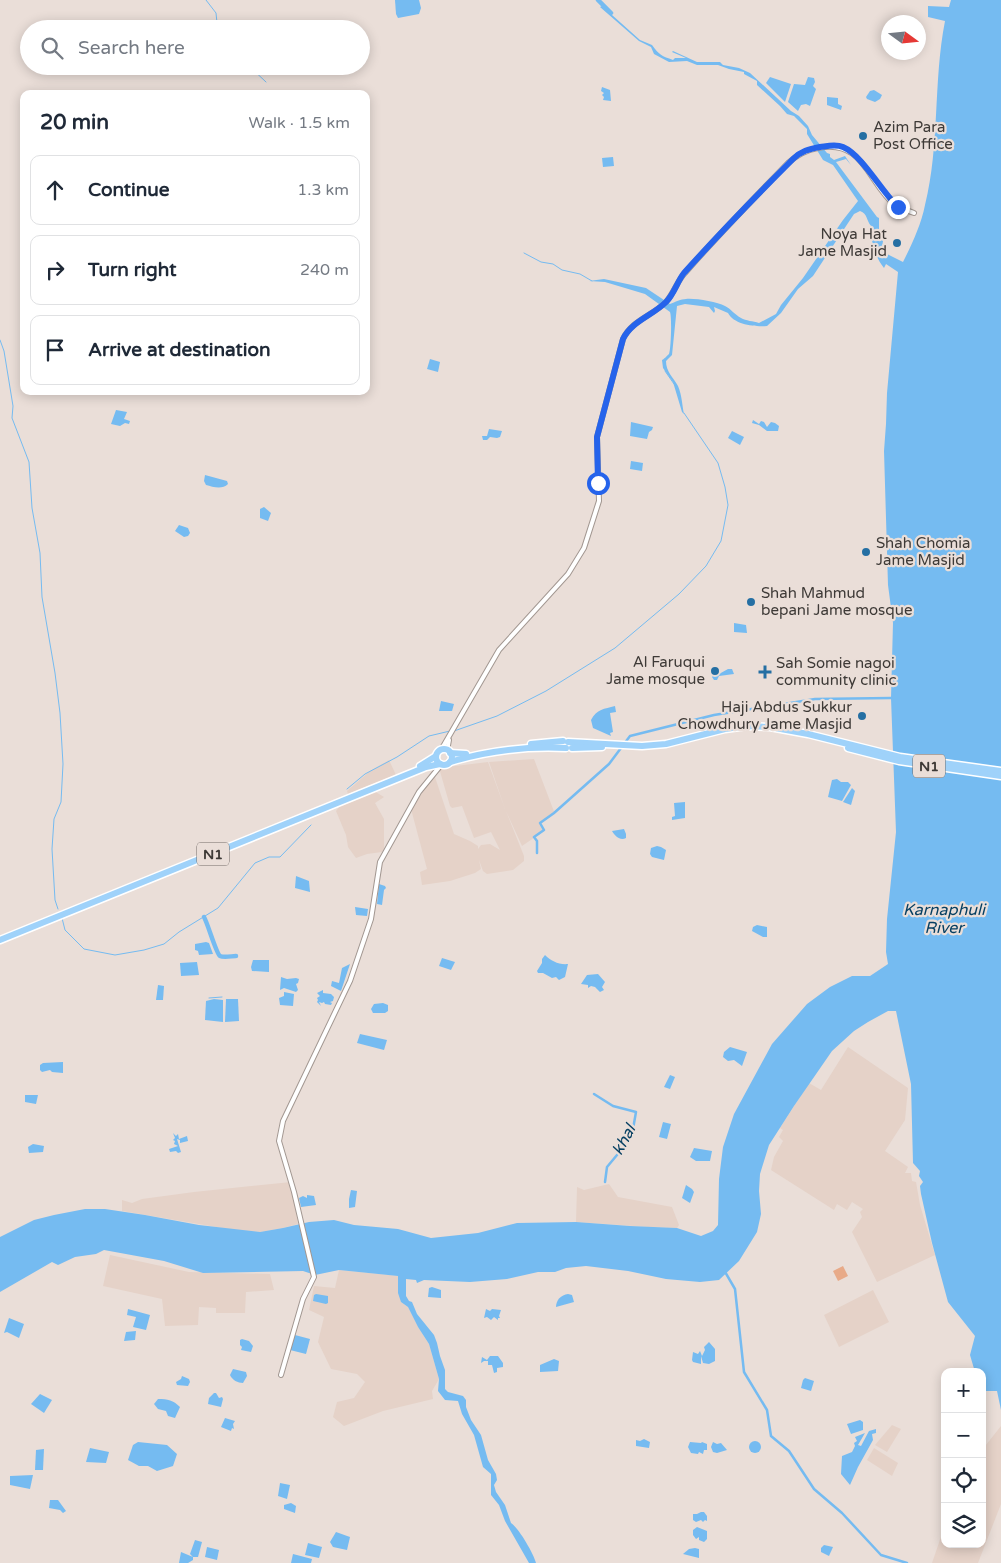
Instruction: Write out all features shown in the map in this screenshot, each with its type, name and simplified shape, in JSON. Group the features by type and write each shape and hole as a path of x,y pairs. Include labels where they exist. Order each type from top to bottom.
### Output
{"highway":[{"name":"N1","path":"0,940 426,767 440,764 446,765 471,755 538,743 623,746 642,749 667,747 726,732 748,729 784,732 900,757 1001,771"},
{"name":"N1","path":"858,749 898,761 1001,776"},
{"name":"N1","path":"0,936 103,896 423,765 446,751 471,755"},
{"path":"446,751 450,762"},
{"path":"436,756 440,764"}],"main road":[{"path":"446,751 449,738 498,650 568,574 584,548 599,501 597,437 623,339 631,327 656,311 668,300 681,278 780,172 797,155 806,150 832,145 843,147 851,152 898,207 914,213"},
{"path":"281,1375 303,1299 314,1276 293,1187 278,1141 283,1121 350,981 371,919 380,862 419,792 440,764"}],"shaded area":[{"path":"534,759 555,814 540,824 544,831 522,846 506,811 524,856 524,861 513,870 487,874 483,871 479,860 481,869 475,873 450,881 422,885 420,872 427,869 411,809 434,774 454,834 478,846 478,849 481,845 490,844 500,850 491,832 474,838 462,806 452,808 450,806 439,768 488,762 505,809 489,762"},
{"path":"389,760 396,775 348,794 347,791 370,771"},
{"path":"374,791 384,797 375,803 384,819 384,849 382,852 356,858 348,847 346,835 336,811 340,806"},
{"path":"848,1047 908,1088 905,1120 885,1151 908,1167 905,1173 911,1173 912,1181 916,1182 920,1205 935,1255 877,1282 852,1232 862,1217 860,1212 863,1209 852,1202 847,1210 837,1204 834,1210 771,1170 774,1157 783,1141 779,1137 783,1130 780,1128 809,1083 821,1090"},
{"path":"291,1182 298,1224 260,1232 234,1230 122,1211 122,1200 132,1203 142,1199 194,1192"},
{"path":"609,1184 618,1197 672,1207 679,1225 677,1228 576,1222 577,1187 584,1190"},
{"path":"110,1255 189,1272 270,1274 274,1290 246,1292 245,1313 216,1313 216,1308 199,1307 198,1325 165,1326 162,1299 103,1286"},
{"path":"843,1266 848,1276 838,1281 833,1271"},
{"path":"339,1270 399,1276 401,1302 408,1307 429,1344 439,1379 432,1391 433,1399 383,1411 344,1426 333,1417 337,1402 354,1398 365,1382 357,1374 331,1369 318,1342 324,1317 309,1310 314,1286 335,1288"},
{"path":"873,1290 889,1322 839,1347 824,1315"},
{"path":"892,1425 901,1429 887,1452 875,1445"},
{"path":"1001,1426 1001,1504 986,1542 986,1458 986,1445"},
{"path":"874,1448 898,1463 892,1476 867,1460"},
{"path":"941,1537 941,1548 984,1548 978,1563 932,1563"}],"water":[{"path":"395,0 419,0 421,8 419,14 398,18"},
{"name":"Karnaphuli River","path":"951,0 1001,0 1001,1410 997,1391 986,1391 986,1368 974,1368 970,1355 975,1336 948,1302 921,1194 920,1186 923,1182 919,1176 920,1171 913,1163 911,1084 896,1011 888,1011 854,1031 832,1051 769,1145 760,1174 761,1214 757,1232 739,1261 719,1280 700,1282 666,1279 628,1271 586,1266 566,1268 555,1272 538,1272 507,1279 470,1282 424,1280 417,1283 416,1280 406,1279 406,1296 412,1302 417,1314 434,1335 437,1343 445,1370 445,1389 448,1392 463,1396 466,1400 466,1407 471,1420 481,1435 488,1460 496,1474 497,1480 494,1485 496,1492 505,1505 511,1523 525,1541 536,1563 529,1563 505,1521 499,1505 491,1495 491,1474 483,1467 474,1435 462,1414 458,1401 445,1400 438,1391 439,1379 429,1344 408,1307 401,1302 398,1293 398,1276 339,1270 315,1275 303,1271 203,1273 164,1261 104,1250 96,1254 75,1257 58,1265 52,1262 0,1292 0,1237 34,1220 85,1209 105,1209 199,1225 260,1232 309,1222 334,1220 354,1225 398,1229 431,1238 478,1233 517,1223 576,1222 677,1228 701,1236 713,1231 718,1225 719,1179 723,1147 734,1114 772,1044 807,1004 830,987 852,976 870,976 888,964 886,952 887,919 896,832 891,698 893,623 888,585 884,451 887,393 898,272 886,264 884,268 881,264 871,237 871,226 866,215 860,211 854,214 813,276 798,289 781,313 767,326 740,323 728,313 714,307 714,313 709,307 685,304 677,306 672,355 666,361 666,365 678,386 684,414 673,382 663,368 662,360 670,351 670,312 645,294 605,282 589,281 604,279 646,288 670,304 686,299 712,302 725,306 743,319 759,323 776,314 858,201 833,165 823,160 807,134 807,129 794,116 787,114 757,85 757,81 744,74 744,72 718,65 697,65 687,61 669,62 654,54 651,47 639,41 600,7 602,6 640,40 652,45 659,53 666,57 673,60 675,58 686,58 673,51 697,62 720,62 723,65 739,68 750,73 791,111 799,116 808,126 812,135 830,154 830,157 834,160 845,156 851,165 846,159 836,162 879,218 879,235 883,241 883,252 903,262 921,220 933,160 939,67 945,21 928,17 928,6 949,7"},
{"path":"770,77 791,84 785,102 766,83"},
{"path":"808,77 814,78 813,86 816,89 810,106 806,104 801,105 798,111 788,102 794,84 805,85"},
{"path":"602,87 610,90 611,101 603,100 604,97 602,95 604,93 601,91"},
{"path":"874,90 882,95 875,102 866,97 870,91"},
{"path":"827,97 838,98 838,104 842,106 841,110 827,105"},
{"path":"613,157 614,166 603,167 602,158"},
{"path":"430,359 440,362 438,372 427,369"},
{"path":"116,410 127,412 124,419 130,421 129,424 125,423 120,426 111,424"},
{"path":"753,420 759,424 761,421 764,422 767,427 771,422 775,423 779,426 778,431 767,431 759,425 752,423"},
{"path":"631,422 653,427 647,439 630,436"},
{"path":"489,429 502,431 500,437 490,437 487,440 483,440 482,436 487,436"},
{"path":"732,431 744,437 740,445 728,438"},
{"path":"631,461 643,463 642,471 630,469"},
{"path":"205,475 227,481 228,484 220,487 206,485 204,481"},
{"path":"264,507 271,513 268,521 260,518 260,509"},
{"path":"179,525 188,528 190,533 188,536 184,537 175,531"},
{"path":"734,623 746,625 747,633 734,632"},
{"path":"732,669 734,674 719,676 717,680 714,680 712,677 714,673 719,674"},
{"path":"441,701 454,704 452,711 439,711"},
{"path":"615,706 616,712 610,713 613,732 610,733 611,736 593,728 591,720 596,714 601,710"},
{"path":"837,779 841,782 848,782 851,785 842,801 828,797 832,780"},
{"path":"852,788 855,791 851,805 843,802"},
{"path":"685,802 685,818 672,820 672,817 675,816 674,803"},
{"path":"624,829 626,838 624,839 618,838 612,831"},
{"path":"657,846 666,850 664,860 652,857 650,854 651,848"},
{"path":"296,876 309,881 310,892 295,888"},
{"path":"379,884 386,888 382,905 377,904"},
{"path":"355,907 368,909 367,916 356,915"},
{"path":"757,925 767,927 767,937 752,931 753,927"},
{"path":"209,943 213,954 199,955 198,951 195,950 195,944"},
{"path":"545,955 555,962 568,964 565,977 559,980 556,977 552,978 543,973 538,973 537,971"},
{"path":"442,958 455,962 451,970 439,966"},
{"path":"253,960 269,960 269,972 252,971"},
{"path":"197,962 199,975 181,976 180,963"},
{"path":"350,964 341,991 331,986 332,981 339,983 342,968"},
{"path":"598,974 605,982 602,987 604,990 600,992 595,987 591,986 588,988 588,985 581,984 587,975"},
{"path":"281,977 299,979 296,984 298,990 296,992 284,988 280,990"},
{"path":"158,985 164,986 163,1000 156,1000"},
{"path":"323,990 323,993 331,994 334,997 333,1001 330,1002 332,1003 331,1005 319,1002 321,1006 317,1002 317,998 320,996 317,993"},
{"path":"284,992 294,994 293,1006 280,1005 279,998 284,996"},
{"path":"214,999 223,1000 223,1022 205,1020 206,1001"},
{"path":"226,999 238,999 239,1021 225,1022"},
{"path":"383,1003 388,1005 388,1011 385,1013 373,1013 371,1009 374,1004"},
{"path":"360,1034 387,1040 384,1050 357,1043"},
{"path":"730,1047 747,1052 742,1066 734,1060 728,1061 723,1057 724,1052"},
{"path":"63,1062 63,1073 50,1070 42,1072 40,1070 40,1065 43,1063"},
{"path":"670,1075 675,1077 670,1089 664,1087"},
{"path":"25,1095 38,1095 36,1104 25,1102"},
{"path":"663,1122 671,1124 667,1139 659,1137"},
{"path":"173,1133 176,1136 178,1134 179,1139 187,1136 188,1141 180,1143 180,1140 177,1139 181,1152 178,1153 176,1151 170,1152 169,1149 178,1146 174,1144 175,1141 173,1140 175,1138"},
{"path":"33,1144 44,1146 43,1152 29,1153 28,1147"},
{"path":"694,1148 712,1151 710,1161 696,1161 690,1157"},
{"path":"686,1185 694,1192 690,1203 682,1198"},
{"path":"351,1190 357,1191 355,1207 349,1208 349,1199"},
{"path":"307,1195 314,1196 316,1205 301,1207 299,1198 303,1196 307,1198"},
{"path":"429,1288 441,1290 441,1298 428,1297"},
{"path":"316,1294 328,1296 328,1303 313,1301"},
{"path":"568,1294 572,1295 574,1302 556,1307 559,1298"},
{"path":"128,1309 150,1315 146,1330 133,1327 136,1317 127,1315"},
{"path":"486,1309 490,1311 492,1309 501,1310 500,1318 498,1320 494,1317 491,1320 487,1317 484,1318"},
{"path":"9,1318 24,1324 19,1338 7,1332 4,1333"},
{"path":"136,1331 135,1340 124,1341 126,1332"},
{"path":"295,1335 310,1339 306,1354 290,1350"},
{"path":"240,1340 249,1341 253,1346 251,1352 241,1350"},
{"path":"709,1342 715,1349 715,1361 709,1364 703,1363 701,1356 701,1364 693,1362 693,1352 698,1354 700,1351 702,1356 705,1350 704,1347"},
{"path":"490,1356 498,1356 503,1363 503,1367 497,1368 497,1372 494,1373 492,1365 488,1365 488,1361 481,1363 482,1357 487,1360"},
{"path":"554,1359 559,1361 558,1371 540,1372 540,1365"},
{"path":"233,1369 246,1372 247,1376 243,1383 235,1381 231,1377"},
{"path":"182,1376 189,1379 188,1386 177,1385 176,1382"},
{"path":"805,1378 814,1381 811,1391 801,1388"},
{"path":"214,1393 223,1399 221,1407 208,1404 209,1398"},
{"path":"40,1394 52,1400 44,1413 31,1404"},
{"path":"158,1399 170,1400 180,1407 175,1418 168,1416 166,1411 158,1409 154,1404"},
{"path":"225,1418 235,1421 233,1424 234,1429 232,1428 231,1431 221,1427"},
{"path":"860,1420 863,1422 863,1430 851,1434 847,1424"},
{"path":"876,1429 876,1433 872,1434 873,1440 850,1485 841,1474 842,1456 852,1452 855,1446 854,1443 857,1441 855,1437 865,1433 858,1445 861,1446 869,1431"},
{"path":"644,1439 650,1442 649,1448 636,1446 636,1440"},
{"path":"753,1441 757,1441 761,1447 757,1453 753,1453 749,1449 749,1445"},
{"path":"138,1442 167,1445 177,1454 173,1466 157,1471 148,1466 139,1466 128,1460 133,1445"},
{"path":"690,1442 707,1444 707,1450 704,1450 703,1454 699,1452 698,1454 691,1453 688,1447"},
{"path":"713,1442 721,1443 727,1450 717,1453 713,1452 711,1447"},
{"path":"90,1448 109,1452 106,1463 86,1462"},
{"path":"44,1449 43,1470 35,1470 36,1450"},
{"path":"33,1475 30,1489 10,1485 10,1476"},
{"path":"280,1483 290,1485 287,1499 278,1496"},
{"path":"50,1500 58,1500 66,1511 63,1513 60,1510 49,1508"},
{"path":"291,1503 296,1506 295,1513 284,1509 284,1505"},
{"path":"704,1512 707,1516 707,1521 703,1522 701,1520 696,1522 693,1520 693,1514"},
{"path":"697,1527 707,1531 707,1539 704,1542 699,1540 699,1537 696,1539 693,1535 693,1530"},
{"path":"336,1532 350,1537 347,1550 333,1547 330,1542"},
{"path":"195,1540 202,1542 198,1557 193,1557 190,1554"},
{"path":"308,1543 322,1547 319,1558 305,1555"},
{"path":"824,1545 833,1547 829,1556 821,1552 821,1548"},
{"path":"207,1547 219,1550 217,1560 205,1557"},
{"path":"689,1549 699,1549 699,1558 683,1554"},
{"path":"181,1552 193,1557 193,1560 188,1563 179,1563"},
{"path":"293,1554 312,1559 311,1563 291,1563"}],"waterway":[{"path":"206,0 216,13 217,20"},
{"path":"598,0 611,13"},
{"path":"259,75 266,82"},
{"path":"524,253 541,262 553,264 562,270 580,274 592,281"},
{"path":"0,340 4,351 13,406 12,418 29,462 32,508 40,553 42,597 60,713 63,764 61,802 54,819 52,849 55,900 58,909"},
{"path":"665,371 674,384"},
{"path":"454,731 497,716 546,691 615,648 679,594 706,566 721,541 728,505 718,463 684,413"},
{"path":"537,853 537,841 534,837 544,830 540,823 609,764 630,736 714,715 815,699 891,698"},
{"path":"347,789 365,774 397,757 429,736 450,731"},
{"path":"62,918 65,930 84,949 115,955 164,944 179,932 218,908 255,863 269,857 280,857 311,825"},
{"path":"204,917 220,956 236,956"},
{"path":"209,998 222,997"},
{"name":"khal","path":"594,1094 613,1106 636,1112 633,1129 627,1136 622,1149 607,1167 605,1182"},
{"path":"724,1270 735,1289 744,1372 767,1410 771,1436 789,1451 814,1489 842,1513 881,1555 907,1563"}],"place":[{"name":"Azim Para Post Office","path":"863,136"},
{"name":"Noya Hat Jame Masjid","path":"897,243"},
{"name":"Shah Chomia Jame Masjid","path":"866,552"},
{"name":"Shah Mahmud bepani Jame mosque","path":"751,602"},
{"name":"Al Faruqui Jame mosque","path":"715,671"},
{"name":"Sah Somie nagoi community clinic","path":"765,672"},
{"name":"Haji Abdus Sukkur Chowdhury Jame Masjid","path":"862,716"}],"route":[{"path":"598,483 597,437 623,339 627,332 631,327 666,302 683,274 793,159 809,149 832,145 843,147 851,152 898,207"}]}
